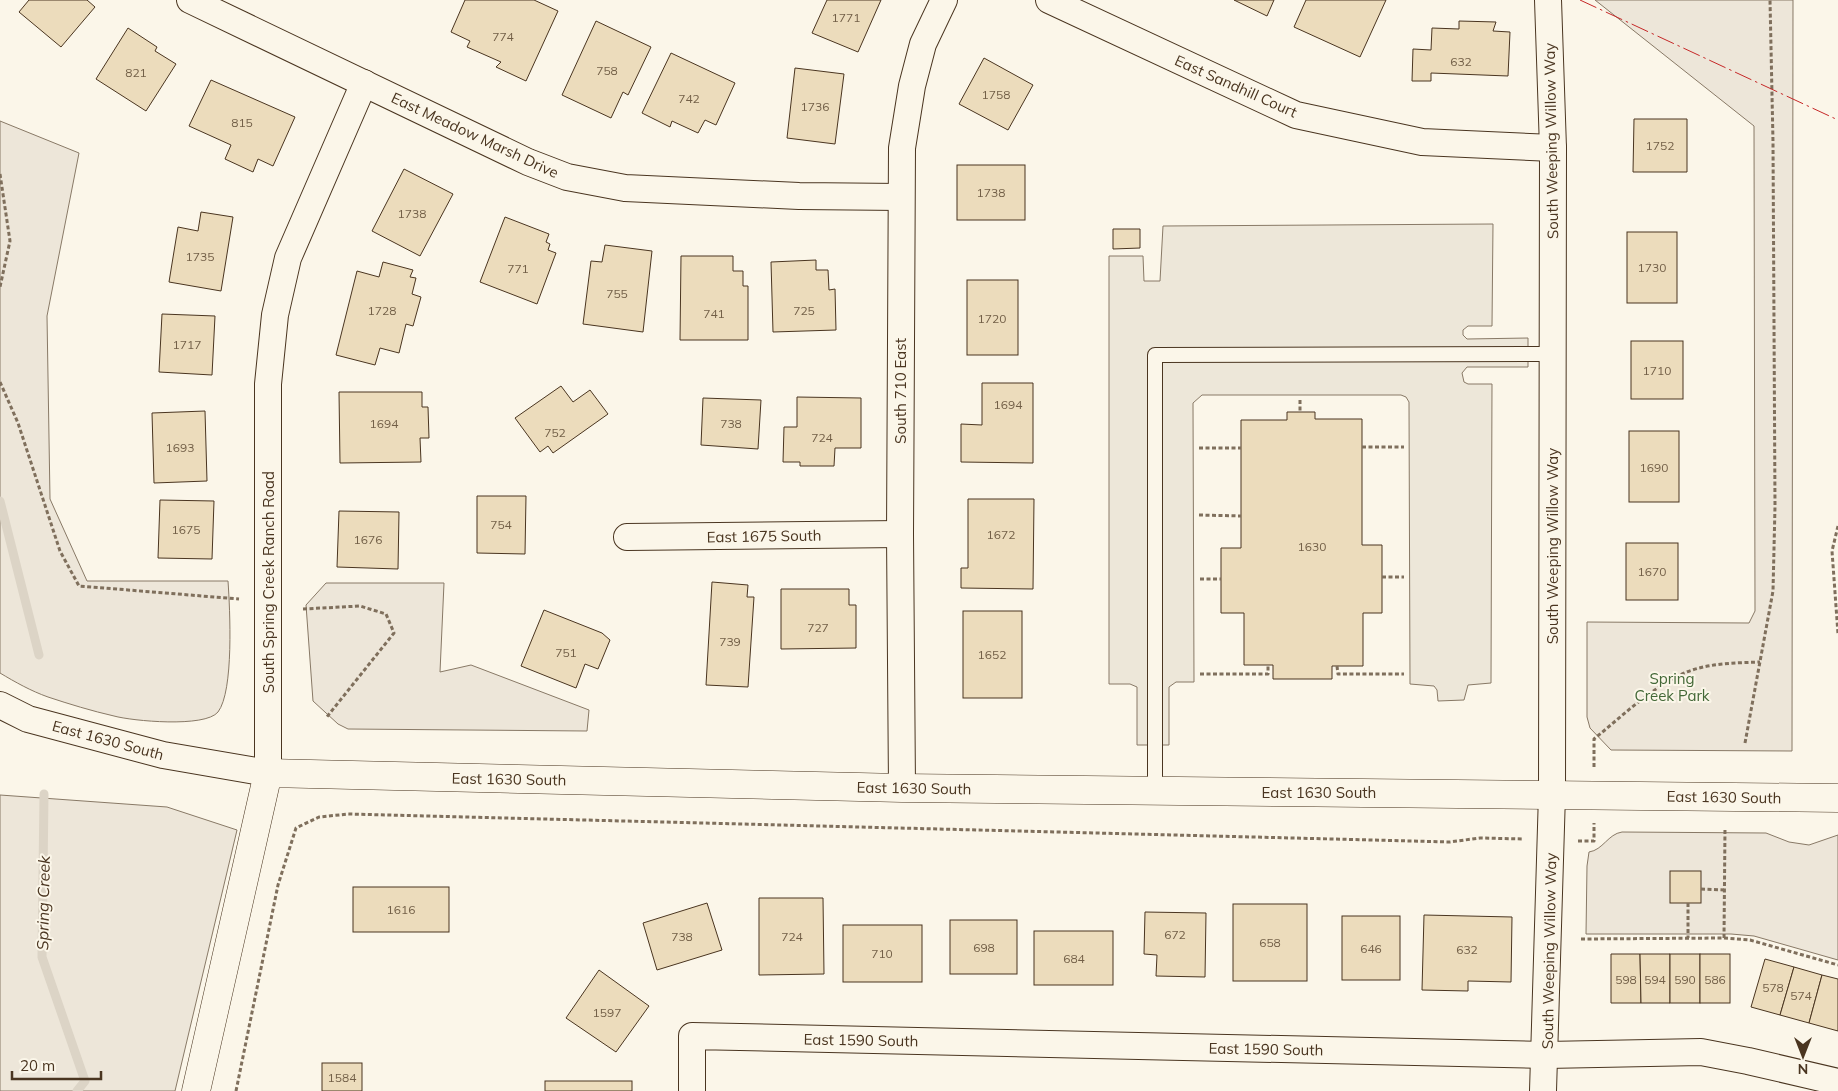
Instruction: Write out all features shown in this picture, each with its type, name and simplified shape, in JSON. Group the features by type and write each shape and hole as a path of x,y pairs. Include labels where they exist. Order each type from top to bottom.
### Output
{"street":[{"name":"East Meadow Marsh Drive","path":"190,0 528,162 567,176 625,188 799,196 901,197"},
{"name":"South 710 East","path":"902,788 900,534 902,148 912,86 923,44 944,0"},
{"name":"East Sandhill Court","path":"1050,0 1296,116 1422,142 1553,148"},
{"name":"South Weeping Willow Way","path":"1544,1091 1552,794 1553,148 1548,0"},
{"name":"South Spring Creek Ranch Road","path":"196,1091 268,773 268,384 275,315 288,258 364,83"},
{"name":"East 1675 South","path":"627,537 900,534"},
{"name":"East 1630 South","path":"0,706 28,719 163,755 268,773 902,788 1838,798"},
{"name":"East 1590 South","path":"692,1091 692,1036 1546,1055 1701,1052 1748,1060 1838,1082"}],"lane":[{"path":"1156,791 1156,355 1553,354"}],"path":[{"path":"1745,742 1772,591 1775,506 1770,0"},
{"path":"0,174 10,242 0,287"},
{"path":"0,382 18,423 60,551 79,586 240,599"},
{"path":"1300,400 1300,412"},
{"path":"1362,447 1404,447"},
{"path":"1199,448 1240,448"},
{"path":"1199,515 1241,516"},
{"path":"1838,526 1832,551 1838,634"},
{"path":"1382,577 1404,577"},
{"path":"1200,579 1221,579"},
{"path":"303,609 360,606 386,614 394,633 326,718"},
{"path":"1594,739 1665,684 1682,674 1733,663 1760,662"},
{"path":"1200,674 1268,674 1268,665"},
{"path":"1337,666 1338,674 1404,674"},
{"path":"236,1091 278,885 296,828 319,817 348,814 1450,842 1480,838 1514,839"},
{"path":"1724,938 1725,828"},
{"path":"1701,889 1724,890"},
{"path":"1688,902 1688,938"},
{"path":"1581,939 1724,938 1750,940 1838,965"}],"green space":[{"name":"Spring Creek Park","path":"1595,0 1793,0 1792,751 1611,750 1590,728 1587,717 1587,622 1749,623 1755,611 1754,126"},
{"path":"0,121 79,153 47,316 50,499 87,581 228,581 230,650 227,687 218,712 211,717 184,722 123,718 48,697 0,673"},
{"path":"326,583 444,583 440,672 471,665 589,710 587,731 348,729 338,724 313,701 306,605"},
{"path":"0,795 167,807 237,830 175,1091 0,1091"},
{"path":"1617,833 1766,833 1789,842 1809,845 1838,835 1838,960 1754,936 1731,934 1586,934 1589,852 1594,851"}],"shaded area":[{"path":"1493,224 1492,326 1468,326 1463,330 1463,335 1467,339 1528,338 1528,367 1467,367 1462,373 1464,382 1468,384 1492,384 1491,683 1468,685 1464,700 1438,701 1437,690 1434,686 1410,684 1409,402 1406,397 1401,395 1202,395 1193,403 1194,682 1176,682 1169,687 1169,745 1137,745 1137,687 1130,684 1109,684 1109,256 1143,256 1144,281 1160,281 1163,226"}],"building":[{"path":"29,0 87,0 95,7 61,47 19,12"},
{"path":"465,0 534,0 558,11 526,81 496,67 501,62 467,47 470,41 451,32"},
{"path":"827,0 881,0 858,52 812,33"},
{"path":"1234,0 1274,0 1267,16"},
{"path":"1306,0 1386,0 1360,57 1294,27"},
{"path":"596,21 651,47 628,95 623,92 611,118 562,95"},
{"path":"1459,21 1496,22 1493,31 1510,32 1508,76 1431,73 1431,81 1412,81 1413,49 1431,50 1432,28 1459,29"},
{"path":"128,28 157,47 155,51 176,64 146,111 96,79"},
{"path":"671,53 735,83 716,125 705,120 698,133 672,121 670,127 642,113"},
{"path":"984,58 1033,85 1008,130 959,104"},
{"path":"795,68 844,74 835,144 787,138"},
{"path":"211,80 295,117 273,166 258,159 253,172 225,159 231,145 189,126"},
{"path":"1634,119 1687,119 1687,172 1633,172"},
{"path":"957,165 1025,165 1025,220 957,220"},
{"path":"404,169 453,194 420,256 372,231"},
{"path":"201,212 233,217 221,291 169,282 178,227 198,231"},
{"path":"505,217 549,234 546,242 550,244 548,250 556,253 537,304 480,282"},
{"path":"1113,229 1140,229 1140,248 1113,249"},
{"path":"1627,232 1677,232 1677,303 1627,303"},
{"path":"605,245 652,251 643,332 583,324 591,261 602,262"},
{"path":"681,256 733,256 733,271 743,271 743,286 748,286 748,340 680,340"},
{"path":"816,260 816,270 828,270 829,290 835,289 836,330 773,332 771,262"},
{"path":"383,262 413,270 410,277 416,278 412,294 421,297 413,326 406,324 399,353 380,348 375,365 336,355 357,271 379,277"},
{"path":"967,280 1018,280 1018,355 967,355"},
{"path":"162,314 215,316 212,375 159,372"},
{"path":"1631,341 1683,341 1683,399 1631,399"},
{"path":"982,383 1033,383 1033,463 961,462 961,424 982,425"},
{"path":"561,386 573,402 590,390 608,414 553,453 548,446 540,452 515,418"},
{"path":"339,392 422,392 422,407 428,407 429,438 420,438 421,462 340,463"},
{"path":"797,397 861,398 861,448 835,448 834,466 800,466 800,462 783,462 784,427 797,427"},
{"path":"703,398 761,400 758,449 701,445"},
{"path":"205,411 207,481 154,483 152,413"},
{"path":"1287,412 1315,412 1315,419 1362,419 1362,545 1382,545 1382,613 1363,613 1363,666 1332,666 1332,679 1273,679 1273,665 1244,665 1244,613 1221,613 1221,548 1241,548 1241,420 1287,420"},
{"path":"1629,431 1679,431 1679,502 1629,502"},
{"path":"477,496 526,496 525,554 477,553"},
{"path":"968,499 1034,499 1033,589 961,588 961,568 968,568"},
{"path":"160,500 214,501 212,559 158,558"},
{"path":"339,511 399,512 398,569 337,567"},
{"path":"1626,543 1678,543 1678,600 1626,600"},
{"path":"712,582 748,585 747,597 754,597 748,687 706,685"},
{"path":"781,589 849,589 849,605 856,605 856,648 781,649"},
{"path":"544,610 602,633 610,640 598,669 585,664 576,688 521,666"},
{"path":"963,611 1022,611 1022,698 963,698"},
{"path":"1670,871 1701,871 1701,903 1670,903"},
{"path":"353,887 449,887 449,932 353,932"},
{"path":"759,898 823,898 824,974 759,975"},
{"path":"707,903 722,950 657,970 643,923"},
{"path":"1233,904 1307,904 1307,981 1233,981"},
{"path":"1145,912 1206,913 1205,977 1156,976 1157,955 1144,954"},
{"path":"1424,915 1512,917 1511,982 1468,981 1468,991 1422,990"},
{"path":"1342,916 1400,916 1400,980 1342,980"},
{"path":"950,920 1017,920 1017,974 950,974"},
{"path":"843,925 922,925 922,982 843,982"},
{"path":"1034,931 1113,931 1113,985 1034,985"},
{"path":"1611,954 1640,954 1641,1003 1611,1003"},
{"path":"1640,954 1670,954 1670,1003 1641,1003"},
{"path":"1670,954 1700,954 1700,1003 1670,1003"},
{"path":"1700,954 1730,954 1730,1003 1700,1003"},
{"path":"1765,959 1794,967 1780,1015 1751,1007"},
{"path":"1794,967 1822,975 1809,1023 1780,1015"},
{"path":"599,970 649,1006 616,1052 566,1018"},
{"path":"1822,975 1838,979 1838,1031 1809,1023"},
{"path":"322,1063 362,1063 362,1091 322,1091"},
{"path":"545,1081 632,1081 632,1091 545,1091"}],"waterway":[{"name":"Spring Creek","path":"0,501 39,655"},
{"name":"Spring Creek","path":"44,794 42,957 85,1081 77,1091"}],"power":[{"path":"1580,0 1838,120"}]}
